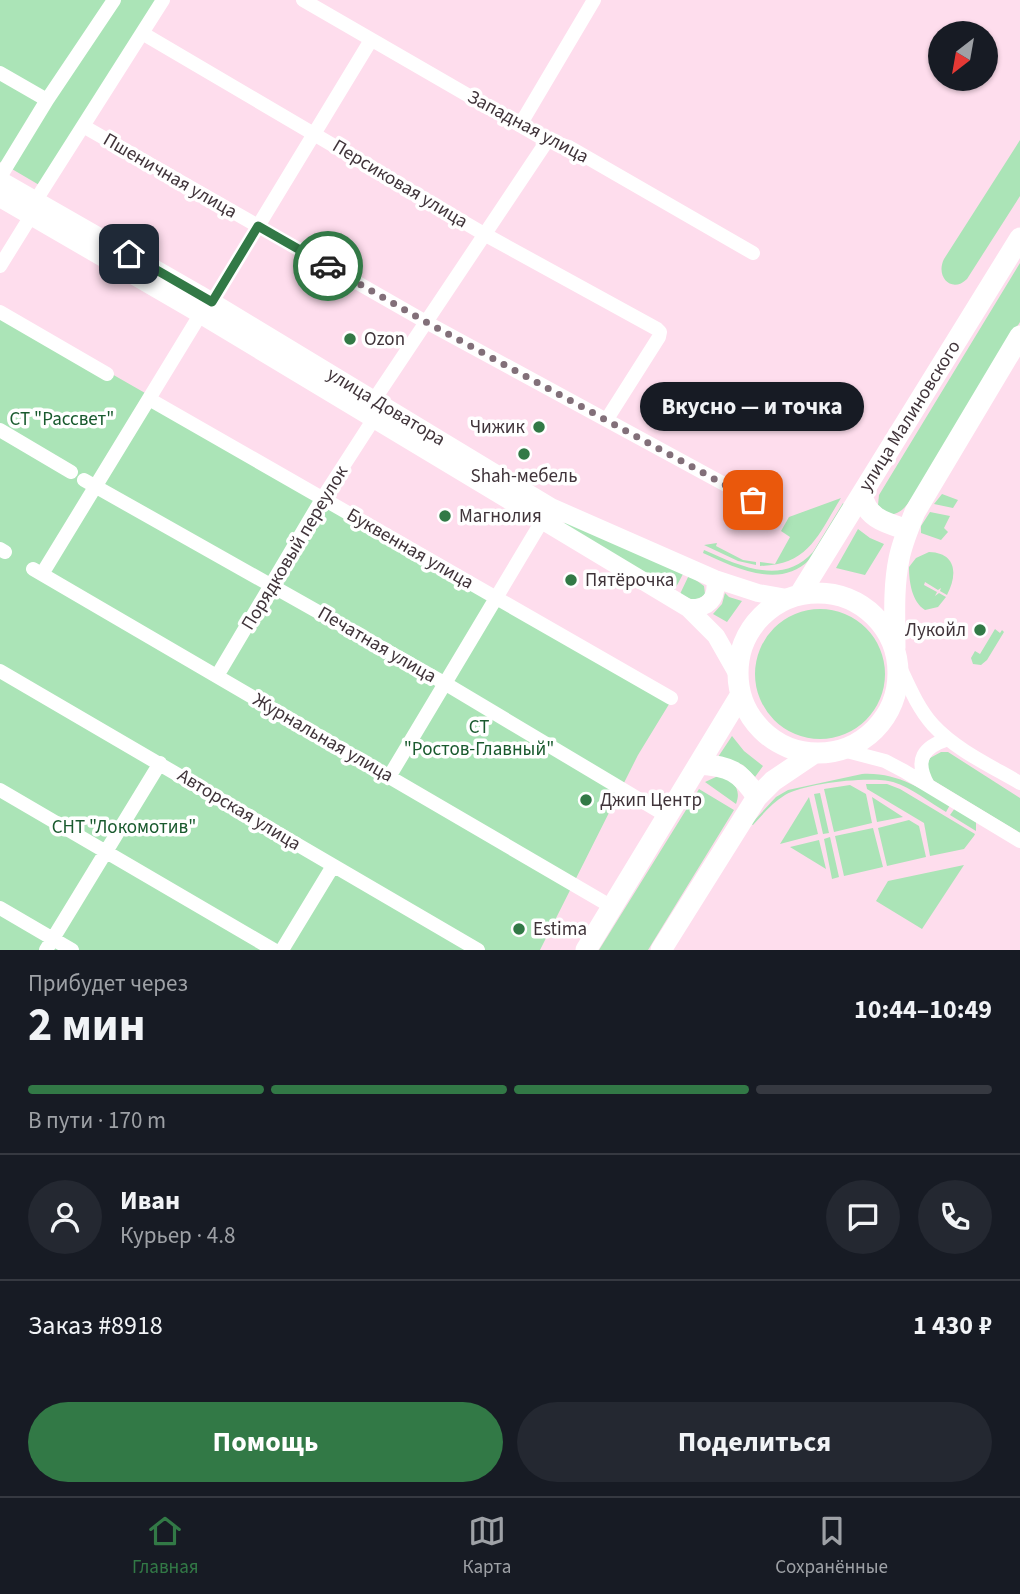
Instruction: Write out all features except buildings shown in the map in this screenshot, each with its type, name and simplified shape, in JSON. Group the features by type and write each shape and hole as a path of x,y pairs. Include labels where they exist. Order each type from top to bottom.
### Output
{"highway":[{"name":"улица Малиновского","path":"794,596 862,494 1020,238"},
{"path":"896,656 877,618 849,599 821,593 794,596 772,607 750,630 740,652 737,673 740,696 756,724 768,736 798,751 813,754 844,750 862,741 886,717 897,691 897,575 899,556 908,530 915,512 1020,336"},
{"path":"862,494 867,509 873,515 881,521 908,530"},
{"path":"586,950 740,696"},
{"path":"661,950 757,797 773,780 813,754"},
{"path":"699,764 716,765 736,772 757,797"}],"main road":[{"name":"улица Доватора","path":"0,178 34,208 206,308 374,400 567,516 715,579 758,593 794,596"},
{"name":"улица Доватора","path":"0,198 34,208"},
{"name":"улица Доватора","path":"206,308 373,420 688,608 716,636 737,673"},
{"path":"688,608 698,608 711,602 716,590 715,579"}],"street":[{"path":"0,266 163,0"},
{"name":"Западная улица","path":"303,0 547,141 569,148 753,253"},
{"path":"520,125 594,0"},
{"path":"0,178 108,2"},
{"name":"Персиковая улица","path":"142,33 484,234 660,332 607,419"},
{"path":"84,480 149,399 371,40"},
{"path":"0,73 47,100"},
{"name":"Пшеничная улица","path":"83,127 426,322 772,510"},
{"path":"374,400 547,141"},
{"path":"0,312 107,374"},
{"name":"Буквенная улица","path":"149,399 671,698"},
{"name":"Порядковый переулок","path":"217,676 322,499 373,420"},
{"name":"Печатная улица","path":"0,430 446,684 667,816"},
{"name":"Журнальная улица","path":"84,480 38,571 612,907"},
{"path":"389,777 542,522"},
{"path":"896,656 922,711 948,739 1020,783"},
{"name":"Авторская улица","path":"0,671 478,950"},
{"path":"928,785 921,768 923,756 931,746 948,739"},
{"path":"844,750 885,761 1020,841"},
{"path":"49,944 160,763"},
{"path":"0,790 274,950"},
{"path":"282,950 333,866"},
{"path":"0,908 49,944 72,950"}],"green space":[{"path":"0,0 166,0 46,189 0,162"},
{"path":"1020,140 1020,196 967,279 956,285 951,284 943,277 944,259"},
{"path":"1020,263 1020,322 912,498 903,509 889,515 878,505 879,495"},
{"path":"0,310 674,696 638,755 540,950 0,950"},
{"path":"942,494 958,500 953,508 934,504"},
{"path":"841,498 818,536 801,554 777,564 760,566 760,562 775,564 790,537 781,531 789,517"},
{"path":"843,503 846,507 824,542 809,560 784,574 756,573 703,553 704,550 731,562 760,570 788,569 801,563 813,552"},
{"path":"930,512 950,516 944,528 948,532 941,540 921,533 921,526"},
{"path":"566,521 683,574 674,591 563,525"},
{"path":"858,529 884,544 865,575 836,568"},
{"path":"717,543 716,546 743,560 756,562 756,565 738,561 704,545"},
{"path":"929,552 945,556 953,567 953,573 947,595 940,591 941,588 938,590 925,582 924,585 937,592 935,596 939,593 946,597 938,607 925,610 914,597 909,567 916,558"},
{"path":"689,575 704,586 705,594 699,598 690,599 680,594"},
{"path":"725,593 742,601 727,622 713,614 722,604"},
{"path":"820,609 845,614 866,628 880,649 885,674 880,699 866,720 845,734 820,739 795,734 774,720 760,699 755,674 760,649 774,628 795,614"},
{"path":"995,629 1000,633 1002,630 1004,632 987,660 981,665 973,664 971,658 975,651 980,654"},
{"path":"732,736 744,751 763,766 755,777 743,765 718,757"},
{"path":"941,752 948,752 1020,798 1020,833 931,779 927,765 930,758"},
{"path":"862,774 898,779 950,805 946,812 914,791 893,782 838,782 808,787 785,795 751,824 776,797 788,790"},
{"path":"718,776 728,780 737,789 736,804 705,782"},
{"path":"866,784 887,784 900,789 975,834 964,849 930,856 924,823 867,789"},
{"path":"850,785 866,794 872,823 834,832 824,789"},
{"path":"699,789 734,810 648,950 599,950"},
{"path":"820,793 829,833 823,834 814,794"},
{"path":"809,797 818,834 780,844"},
{"path":"872,797 903,817 877,822"},
{"path":"955,808 976,822 976,831 950,815"},
{"path":"909,820 919,826 926,857 887,866 878,828"},
{"path":"873,828 883,867 844,876 835,836"},
{"path":"830,837 839,877 832,879 824,839"},
{"path":"819,840 826,869 790,847"},
{"path":"964,865 922,929 876,901 888,881"}],"way so far":[{"path":"328,266 753,500"}],"place":[{"name":"Ozon","path":"350,339"},
{"name":"Чижик","path":"539,427"},
{"name":"Shah-мебель","path":"524,454"},
{"name":"Вкусно — и точка","path":"753,500"},
{"name":"Магнолия","path":"445,516"},
{"name":"Пятёрочка","path":"571,580"},
{"name":"Лукойл","path":"980,630"},
{"name":"Джип Центр","path":"586,800"},
{"name":"Estima","path":"519,929"}],"route":[{"path":"129,254 212,302 258,226 328,266"}],"park label":[{"name":"СТ \"Рассвет\"","path":"62,419"},
{"name":"СТ \"Ростов-Главный\"","path":"479,738"},
{"name":"СНТ \"Локомотив\"","path":"124,827"}]}
